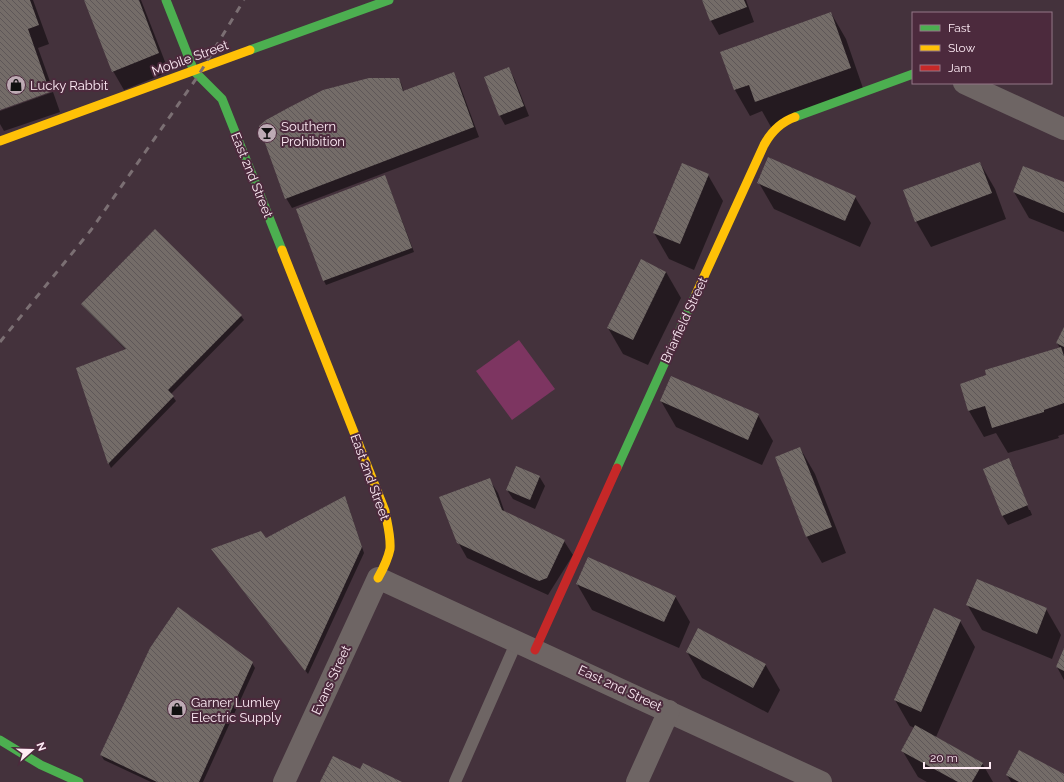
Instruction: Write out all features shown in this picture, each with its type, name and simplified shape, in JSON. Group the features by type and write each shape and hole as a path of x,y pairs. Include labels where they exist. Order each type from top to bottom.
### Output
{"street":[{"name":"East 2nd Street","path":"166,0 194,71 222,99 385,511 390,546 386,561 378,578 821,782"},
{"name":"Mobile Street","path":"0,141 389,0"},
{"name":"Briarfield Street","path":"526,645 671,349 769,136 776,128 792,118 912,74"},
{"path":"966,84 1064,129"},
{"name":"Evans Street","path":"284,782 378,578"},
{"path":"637,782 669,711"},
{"path":"0,740 41,765 79,782"}],"lane":[{"path":"455,782 526,645"}],"shaded area":[{"path":"519,340 555,389 512,420 476,371"}],"building":[{"path":"0,0 30,0 39,25 28,29 50,92 0,110"},
{"path":"84,0 139,0 159,53 112,72"},
{"path":"702,0 744,0 747,7 710,21"},
{"path":"831,12 851,68 755,102 749,85 734,90 720,52"},
{"path":"509,67 524,106 499,116 484,77"},
{"path":"454,72 474,127 285,199 259,126 266,120 323,90 369,78 399,78 403,91"},
{"path":"768,157 856,196 845,221 757,183"},
{"path":"980,162 992,193 915,222 903,190"},
{"path":"682,163 709,174 680,244 653,233"},
{"path":"1023,166 1064,182 1064,213 1013,192"},
{"path":"385,175 412,248 323,281 296,209"},
{"path":"155,229 242,315 168,390 174,396 108,464 76,368 126,349 81,304"},
{"path":"641,259 666,272 633,340 607,328"},
{"path":"1064,327 1064,347 1056,343"},
{"path":"1061,347 1064,356 1064,403 1044,410 1044,412 992,428 985,406 968,411 960,384 986,375 985,370"},
{"path":"671,376 759,414 748,440 660,401"},
{"path":"800,447 832,527 806,537 775,457"},
{"path":"1009,458 1028,505 1002,516 983,469"},
{"path":"516,466 540,476 530,500 506,490"},
{"path":"490,478 502,510 565,540 547,578 539,581 457,543 439,497"},
{"path":"345,496 362,547 305,671 211,549 261,531 266,538"},
{"path":"588,557 676,596 664,622 576,584"},
{"path":"977,579 1047,608 1037,634 966,605"},
{"name":"Garner Lumley Electric Supply","path":"178,607 253,662 199,782 157,782 100,755 150,648"},
{"path":"934,608 961,620 921,712 894,700"},
{"path":"698,628 766,664 753,688 686,652"},
{"path":"1064,648 1064,671 1056,667"},
{"path":"915,725 983,763 972,782 958,782 901,751"},
{"path":"1019,750 1064,774 1064,782 1019,782 1006,775"},
{"path":"333,756 360,769 363,763 402,782 320,782"}],"railway":[{"path":"0,342 91,230 198,76 244,0"}],"traffic: fast":[{"path":"166,0 194,71 222,99 282,250"},
{"path":"250,50 389,0"},
{"path":"795,117 912,74"},
{"path":"617,468 696,294"},
{"path":"0,740 41,765 79,782"}],"traffic: slow":[{"path":"0,141 250,50"},
{"path":"696,294 764,145 777,128 795,117"},
{"path":"282,250 385,511 390,549 378,578"}],"traffic: jam":[{"path":"535,650 617,468"}],"place":[{"name":"Lucky Rabbit","path":"16,85"},
{"name":"Southern Prohibition","path":"267,133"},
{"name":"Garner Lumley Electric Supply","path":"177,709"}]}
